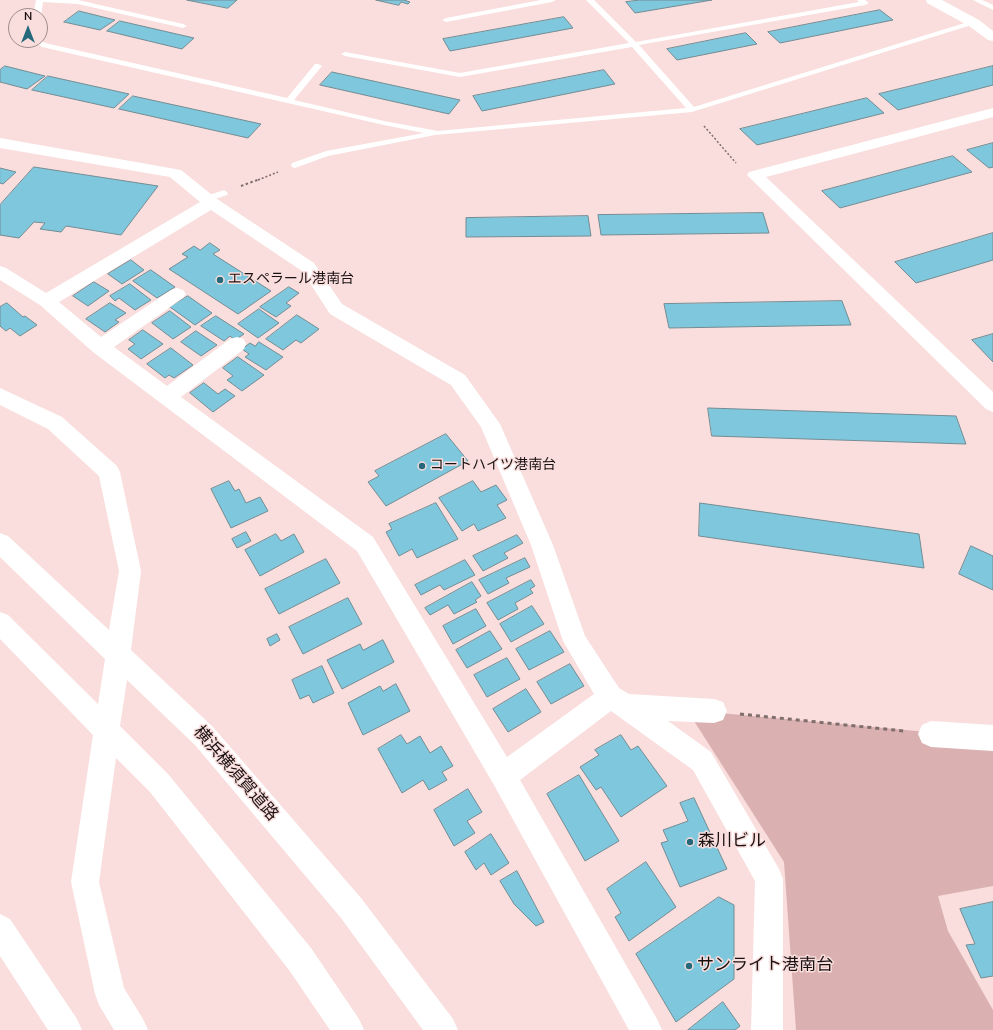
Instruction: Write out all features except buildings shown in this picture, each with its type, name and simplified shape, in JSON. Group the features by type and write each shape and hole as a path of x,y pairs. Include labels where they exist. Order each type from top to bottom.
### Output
{"main road":[{"path":"932,0 974,23 993,37"},
{"path":"993,112 754,175 993,404"},
{"path":"0,143 175,173 214,198 308,267 336,309 458,380 490,424 542,544 575,641 619,701 702,761 769,879 767,1030"},
{"path":"46,301 214,198"},
{"path":"0,272 46,301 100,347 365,544 503,776 646,1030"},
{"path":"100,347 177,294"},
{"path":"167,397 237,344"},
{"path":"0,396 55,423 109,472 130,571 85,882 110,994 132,1030"},
{"name":"横浜横須賀道路","path":"0,543 204,736 351,908 442,1030"},
{"path":"0,623 159,783 300,959 348,1030"},
{"path":"503,776 619,701 714,711"},
{"path":"931,734 993,738"},
{"path":"0,929 66,1030"}],"lane":[{"path":"45,0 80,1 183,26"},
{"path":"446,20 552,0"},
{"path":"590,0 635,45 692,110"},
{"path":"345,54 460,75 865,3 861,0"},
{"path":"977,0 993,8"},
{"path":"295,165 326,154 438,132 692,110 974,23"},
{"path":"48,46 384,123 438,132"},
{"path":"289,101 318,66"}],"path":[{"path":"700,121 740,167"},
{"path":"214,198 295,165"},
{"path":"714,711 931,734"}],"shaded area":[{"path":"687,710 993,738 993,886 938,896 948,931 993,1010 993,1030 796,1030 784,862"}],"place":[{"name":"エスペラール港南台","path":"220,280"},
{"name":"コートハイツ港南台","path":"422,466"},
{"name":"森川ビル","path":"690,842"},
{"name":"サンライト港南台","path":"689,966"}]}
